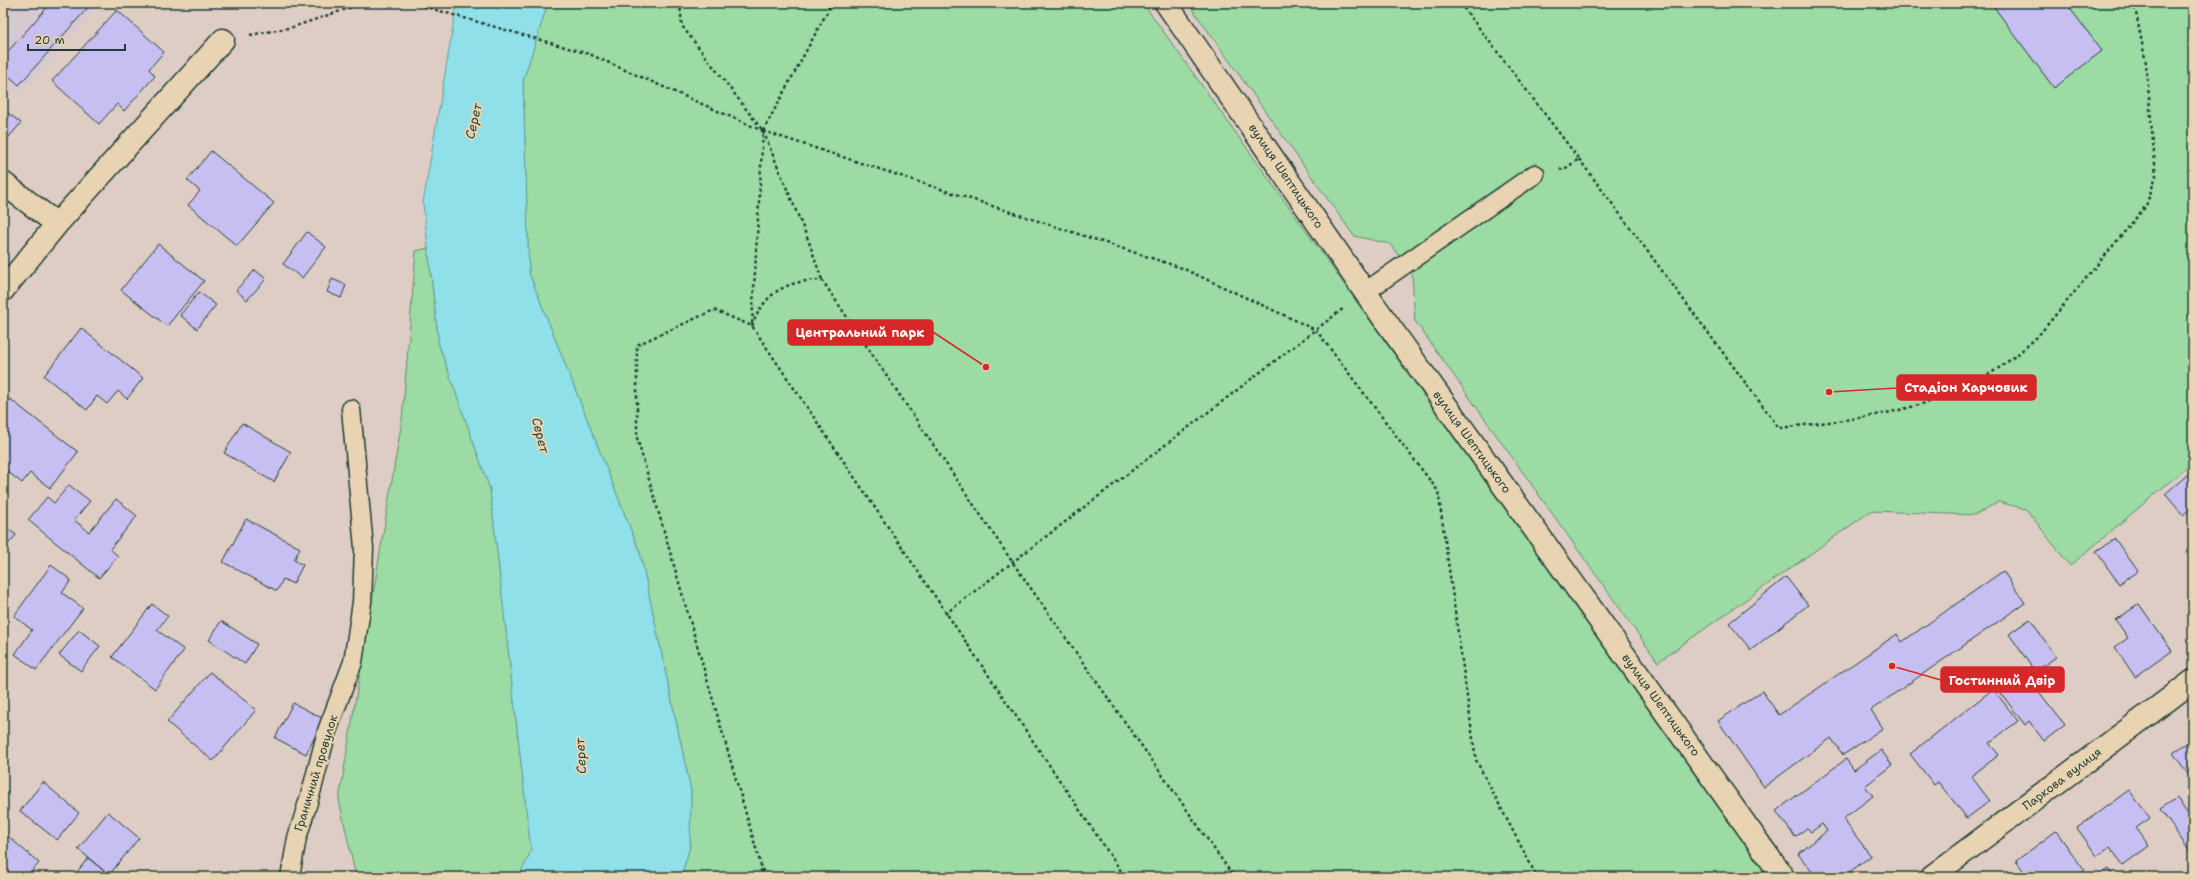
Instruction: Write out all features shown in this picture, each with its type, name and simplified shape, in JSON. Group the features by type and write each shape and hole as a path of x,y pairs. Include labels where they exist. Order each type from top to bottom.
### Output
{"street":[{"name":"вулиця Шептицького","path":"1166,3 1365,292 1783,877"},
{"path":"3,290 56,224 223,40"},
{"path":"3,183 56,224"},
{"name":"Паркова вулиця","path":"1931,877 2193,681"}],"lane":[{"path":"1365,292 1535,174"},
{"name":"Граничний провулок","path":"290,877 297,838 327,731 354,662 362,602 364,548 351,409"}],"path":[{"path":"223,40 293,27 361,4 395,3"},
{"path":"412,3 589,54 763,131 1182,268 1316,330 1438,491 1476,760 1538,877"},
{"path":"680,3 682,26 763,131 809,242 822,280 1013,563 1234,877"},
{"path":"752,326 763,131 832,3"},
{"path":"1460,3 1579,159 1779,428 1845,421 1926,404 1954,394 1979,381 2020,353 2038,336 2146,206 2156,176 2146,63 2134,3"},
{"path":"1535,174 1540,167 1546,165 1562,170 1579,159"},
{"path":"752,326 757,312 776,291 791,284 806,280 822,280"},
{"path":"945,614 1365,292"},
{"path":"766,877 762,868 638,438 637,345 714,310 752,326 945,614 1125,877"},
{"path":"757,877 762,868"}],"shaded area":[{"path":"3,3 99,3 73,36 20,92 3,90"}],"green space":[{"path":"548,3 1143,3 1768,877 681,877 690,846 691,791 640,553 529,273 523,81"},
{"path":"1188,3 2193,3 2193,462 2070,566 2026,509 1998,502 1975,515 1871,511 1658,662 1415,321 1412,274 1390,244 1354,236"},
{"path":"428,248 439,345 490,489 531,851 519,877 356,877 339,800 402,420 416,251"}],"water":[{"name":"Серет","path":"457,3 548,3 523,81 529,273 640,553 691,791 690,846 681,877 519,877 531,851 490,489 439,345 423,203"}],"building":[{"path":"51,3 92,3 19,85 3,71 3,57"},
{"path":"1991,3 2066,3 2102,51 2054,88"},
{"path":"117,10 164,52 149,69 155,76 124,111 117,104 99,124 52,81"},
{"path":"3,109 21,123 3,144"},
{"path":"211,151 274,203 237,246 188,205 200,191 187,180"},
{"path":"307,232 326,247 302,278 283,264"},
{"path":"158,244 204,281 167,326 121,290"},
{"path":"255,270 266,279 247,300 236,290"},
{"path":"332,279 346,285 341,298 327,292"},
{"path":"199,292 216,305 197,329 180,315"},
{"path":"81,328 143,378 127,399 118,391 107,404 97,396 87,410 44,376"},
{"path":"10,399 78,452 50,488 30,473 22,483 3,468 3,409"},
{"path":"242,423 291,452 274,482 224,453"},
{"path":"2193,470 2193,506 2183,515 2165,494"},
{"path":"69,485 90,501 74,520 89,532 116,499 137,516 110,549 118,556 99,578 28,520 47,497 54,503"},
{"path":"246,519 300,548 294,560 303,565 293,584 283,579 277,591 223,562"},
{"path":"3,525 16,535 3,550"},
{"path":"2115,539 2138,571 2119,584 2096,551"},
{"path":"51,565 71,580 62,593 83,608 36,670 15,654 32,630 14,616"},
{"path":"2003,571 2025,603 1871,710 1883,728 1843,755 1831,738 1764,787 1718,721 1762,691 1779,715 1897,634 1902,642"},
{"path":"1786,577 1808,605 1751,650 1729,623"},
{"path":"152,604 168,616 157,630 184,650 155,689 112,657"},
{"path":"2139,604 2172,651 2135,677 2115,647 2128,638 2116,620"},
{"path":"2030,619 2056,657 2035,672 2009,634"},
{"path":"221,621 257,644 245,664 209,640"},
{"path":"79,630 100,646 81,671 59,655"},
{"path":"2022,670 2065,725 2044,741 2029,721 2025,725 1997,688"},
{"path":"210,672 256,710 213,761 167,722"},
{"path":"1993,689 2018,721 1989,743 1999,755 1971,776 1990,801 1967,818 1938,782 1934,785 1910,754"},
{"path":"293,703 324,719 306,754 275,738"},
{"path":"2193,739 2193,781 2173,753"},
{"path":"1881,750 1892,765 1865,786 1873,796 1843,819 1871,856 1843,877 1816,877 1798,854 1827,831 1822,824 1811,832 1807,828 1795,837 1776,811 1846,759 1854,770"},
{"path":"43,782 79,813 57,840 20,811"},
{"path":"2129,790 2150,818 2136,828 2149,846 2123,865 2110,847 2097,856 2077,828"},
{"path":"2177,798 2193,822 2193,856 2160,809"},
{"path":"108,812 139,838 109,875 78,849"},
{"path":"2056,831 2084,870 2074,877 2028,877 2016,861"},
{"path":"8,836 39,863 27,877 3,877 3,842"},
{"path":"88,858 109,875 107,877 73,877"},
{"path":"2108,869 2114,877 2096,877"}],"place":[{"name":"Центральний парк","path":"986,367"},
{"name":"Стадіон Харчовик","path":"1829,392"},
{"name":"Гостинний Двір","path":"1892,666"}]}
